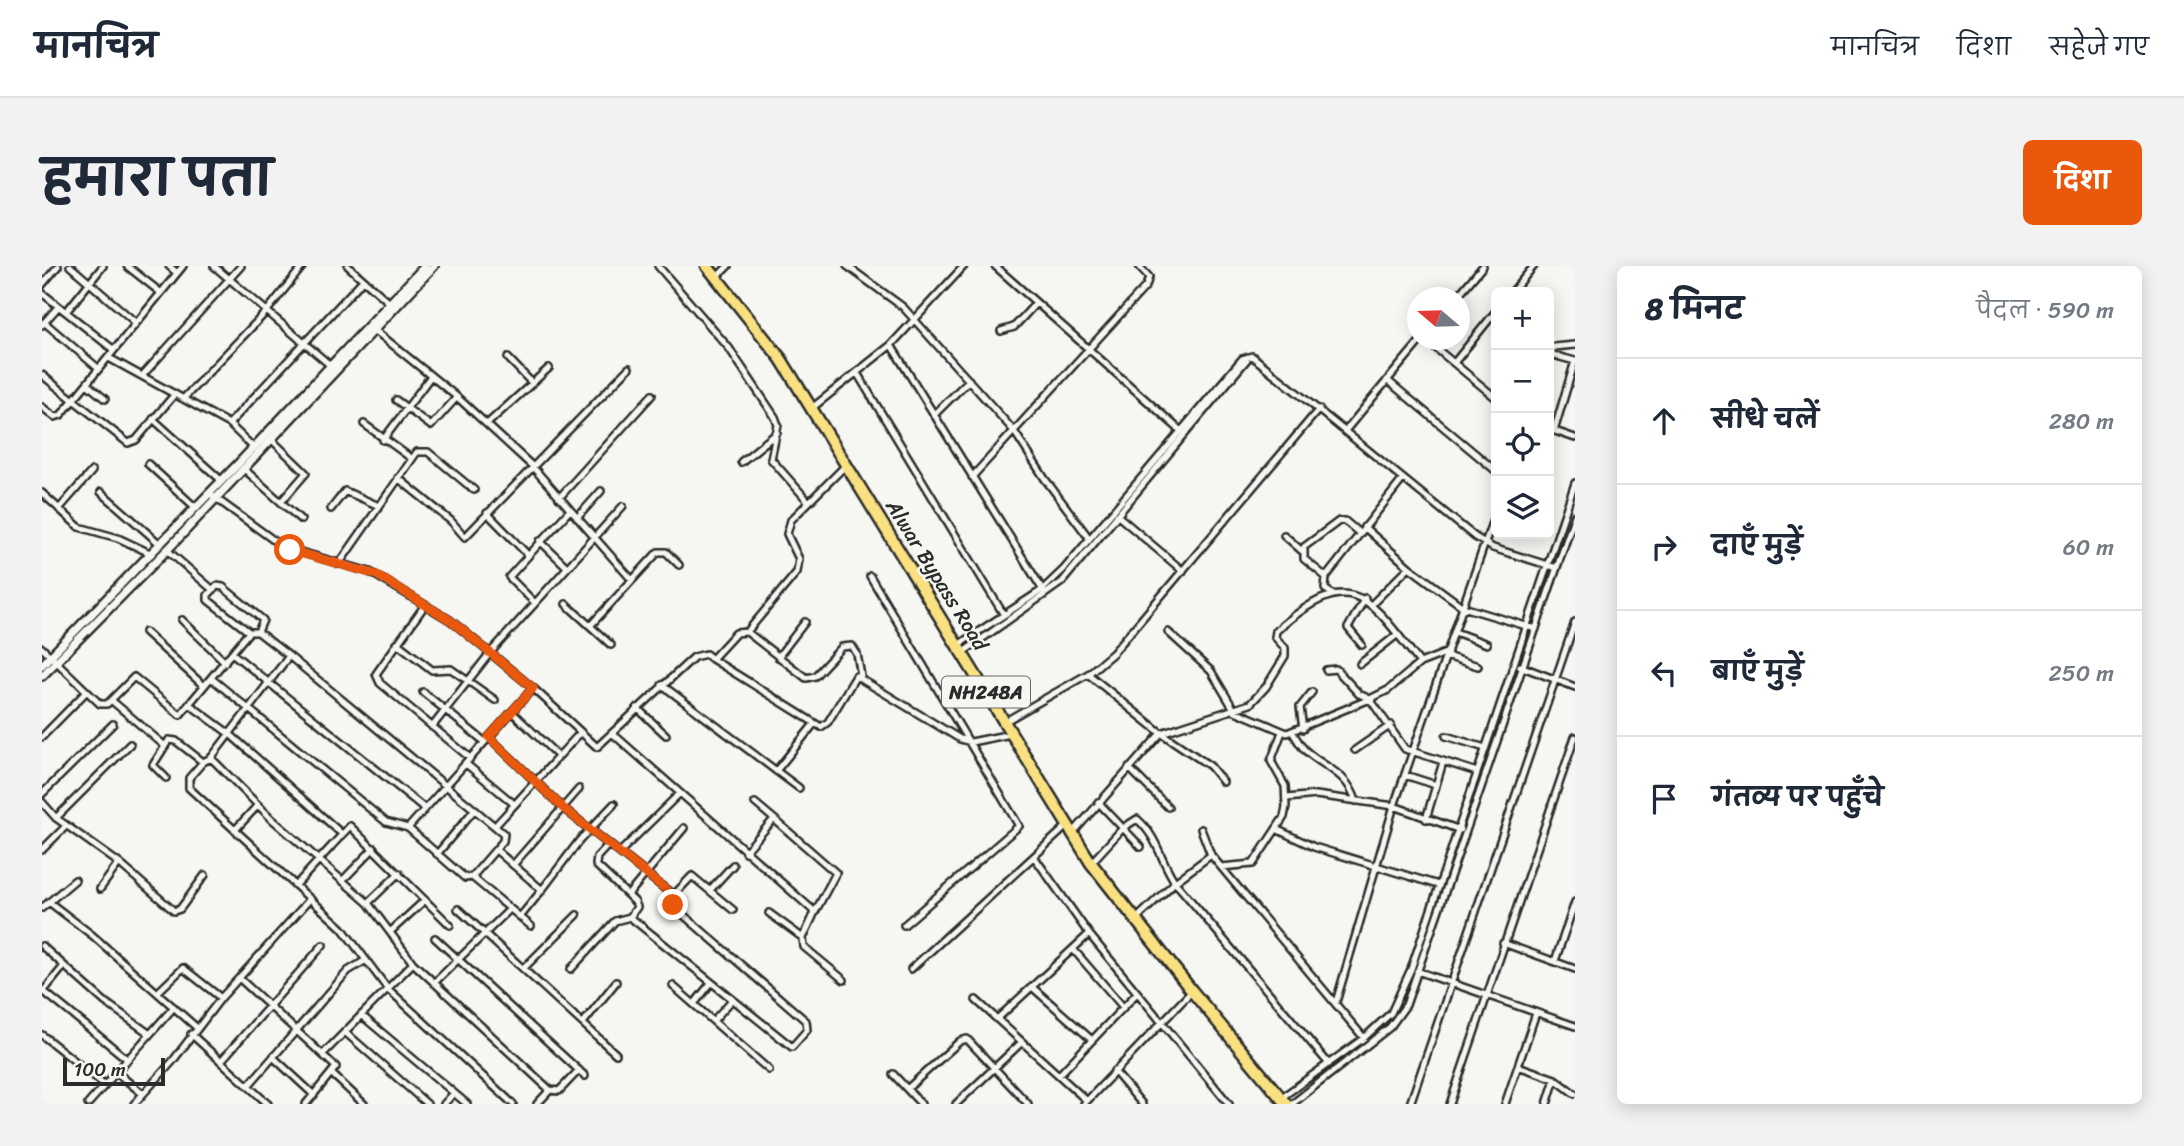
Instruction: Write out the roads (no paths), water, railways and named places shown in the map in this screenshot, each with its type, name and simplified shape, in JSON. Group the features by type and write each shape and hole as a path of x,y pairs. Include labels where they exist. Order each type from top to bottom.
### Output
{"highway":[{"name":"Alwar Bypass Road","path":"707,266 760,328 812,408 1091,863 1283,1101"}],"street":[{"path":"42,285 58,266"},
{"path":"69,266 135,321"},
{"path":"66,312 103,266"},
{"path":"127,266 160,292"},
{"path":"169,266 177,273"},
{"path":"42,407 55,417 73,400 109,358 135,321 183,266"},
{"path":"214,266 334,369"},
{"path":"142,376 241,266"},
{"path":"183,400 267,311 303,266"},
{"path":"348,266 391,304"},
{"path":"373,328 425,266"},
{"path":"42,676 52,660 152,554 164,547 196,508 213,496 222,481 257,450 434,266"},
{"path":"658,266 729,348 775,416 776,433 771,459 808,501"},
{"path":"717,276 728,266"},
{"path":"847,266 914,319 1014,430 1045,479 1089,538"},
{"path":"812,408 891,345 964,266"},
{"path":"995,266 1183,432"},
{"path":"972,477 1146,286 1149,276 1139,266"},
{"path":"1465,287 1483,266"},
{"path":"1516,287 1534,266"},
{"path":"229,424 363,280"},
{"path":"42,293 114,350"},
{"path":"1001,331 1014,327 1036,303"},
{"path":"58,307 43,323 99,369"},
{"path":"1454,363 1491,318"},
{"path":"373,328 457,397 531,466 632,580"},
{"path":"891,345 1044,593"},
{"path":"1552,350 1554,347 1575,345"},
{"path":"1345,431 1414,350"},
{"path":"1436,350 1491,394"},
{"path":"1554,356 1575,361 1554,421"},
{"path":"960,649 1004,615 1044,593 1249,357 1260,360 1403,479 1486,543 1557,568"},
{"path":"109,358 229,424 257,450"},
{"path":"508,358 532,383"},
{"path":"486,424 549,368"},
{"path":"398,478 451,521 465,537 629,368"},
{"path":"42,666 52,660 213,496 244,468 257,450 271,440 334,369"},
{"path":"857,373 1004,615"},
{"path":"42,375 128,443 136,440 174,395"},
{"path":"383,440 431,376"},
{"path":"934,415 969,380"},
{"path":"1387,380 1491,467"},
{"path":"87,384 105,399"},
{"path":"559,498 652,396"},
{"path":"396,400 431,426 457,397"},
{"path":"1004,722 1088,674 1114,653 1319,409"},
{"path":"153,419 222,481"},
{"path":"364,424 411,458"},
{"path":"1554,431 1575,438"},
{"path":"960,649 1062,582 1183,432"},
{"path":"741,462 776,433"},
{"path":"271,440 306,473 281,502"},
{"path":"339,564 417,452 428,452 474,490"},
{"path":"148,464 196,508"},
{"path":"747,632 797,572 799,559 787,534 788,528 808,501 846,464"},
{"path":"244,468 302,520"},
{"path":"59,509 92,471"},
{"path":"1403,479 1358,532 1326,576 1325,589 1331,593 1366,598 1420,663"},
{"path":"1283,1101 1364,1038 1391,1013 1411,969 1575,483"},
{"path":"331,509 345,491 379,506"},
{"path":"577,518 601,491"},
{"path":"101,492 213,590"},
{"path":"42,494 87,531 110,535 152,554"},
{"path":"213,496 283,547 377,575 450,620 533,688 597,747 694,657 706,654 814,724 825,726 852,678 861,676"},
{"path":"432,727 491,653 623,506"},
{"path":"536,603 509,577 527,554 570,510"},
{"path":"487,513 527,554"},
{"path":"1117,515 1184,571"},
{"path":"1292,1104 1390,1027 1406,1006 1575,515"},
{"path":"1302,551 1339,521 1345,521 1358,532"},
{"path":"1364,527 1409,567 1463,607 1536,629"},
{"path":"1336,1002 1394,806 1491,527"},
{"path":"1284,536 1302,551 1304,559 1326,576"},
{"path":"540,541 567,568"},
{"path":"590,626 658,552 666,552 679,565"},
{"path":"1372,604 1409,567"},
{"path":"870,576 1018,826 904,925"},
{"path":"211,678 386,822 408,828 465,878 472,877 505,838 447,784 289,656 258,632 249,632 208,600 217,586 223,587 263,620 258,632"},
{"path":"912,969 1069,830 1161,733 1250,704 1266,687 1285,656 1286,652 1275,637 1276,631 1292,617 1331,593"},
{"path":"1362,645 1348,628 1366,598"},
{"path":"425,604 377,670 377,679 514,804"},
{"path":"566,604 611,645"},
{"path":"182,620 225,662"},
{"path":"778,657 805,622"},
{"path":"1410,1104 1575,622"},
{"path":"145,632 204,686"},
{"path":"42,648 86,692 104,705 134,677 180,715 249,632"},
{"path":"712,659 736,633 747,632 802,676 810,678 847,645 855,649 861,676 945,731 971,743 1011,734"},
{"path":"1168,632 1211,671 1235,711 1282,732 1293,733 1370,699 1388,690 1420,663 1447,654 1478,666"},
{"path":"1455,632 1487,645"},
{"path":"1360,664 1398,634"},
{"path":"397,643 432,670 451,669 495,700"},
{"path":"232,653 425,808"},
{"path":"289,656 231,735 189,778 189,788 342,928 387,988 513,1104"},
{"path":"1514,663 1575,687"},
{"path":"1326,670 1336,669 1359,694 1370,699 1391,725 1397,740 1413,752 1477,772"},
{"path":"1088,674 1161,733 1210,766 1223,782"},
{"path":"662,684 799,788"},
{"path":"408,828 533,688"},
{"path":"42,737 86,692"},
{"path":"423,692 487,739 563,808 673,895"},
{"path":"1303,729 1300,707 1312,692"},
{"path":"111,700 165,746"},
{"path":"189,704 231,735 342,834"},
{"path":"637,708 666,735"},
{"path":"512,712 558,755"},
{"path":"42,794 113,724"},
{"path":"775,771 814,724"},
{"path":"1355,750 1391,725"},
{"path":"1221,867 1253,864 1284,817 1287,798 1285,786 1271,761 1282,732"},
{"path":"495,827 534,780 580,733"},
{"path":"612,733 815,912"},
{"path":"1293,733 1304,751 1339,772 1351,786 1356,801"},
{"path":"1446,736 1485,748"},
{"path":"1450,1104 1575,737"},
{"path":"166,778 153,765 173,739 203,762"},
{"path":"56,818 130,744"},
{"path":"211,758 258,805 368,903 413,962 550,1090 559,1091 579,1070"},
{"path":"1426,819 1443,762"},
{"path":"1129,768 1167,807"},
{"path":"1405,775 1436,785"},
{"path":"513,865 579,789"},
{"path":"620,852 680,793"},
{"path":"1287,798 1317,795 1394,806 1466,832"},
{"path":"42,802 56,818 119,863 174,911 180,909 205,875"},
{"path":"1098,802 1141,847"},
{"path":"755,803 836,873 803,938 804,947 844,980"},
{"path":"520,917 614,804"},
{"path":"235,830 258,805"},
{"path":"437,854 475,809"},
{"path":"745,852 774,819"},
{"path":"1091,863 1134,819 1143,823 1155,837 1163,866 1175,882 1329,1064"},
{"path":"42,850 66,826"},
{"path":"296,885 350,826 450,925"},
{"path":"628,895 684,828"},
{"path":"1201,829 1211,855 1364,1038"},
{"path":"1276,829 1314,847 1438,885"},
{"path":"571,970 615,921 630,917 637,905 596,865 597,857 610,844"},
{"path":"343,880 374,848"},
{"path":"496,850 542,890"},
{"path":"1135,920 1175,882 1211,855"},
{"path":"1035,858 1089,934 1229,1104"},
{"path":"100,889 119,863"},
{"path":"710,890 733,865"},
{"path":"368,903 399,873"},
{"path":"630,917 788,1046 794,1046 807,1030 806,1021 673,905 673,895 692,876 733,910"},
{"path":"472,877 531,926"},
{"path":"42,908 75,880"},
{"path":"134,1104 196,1027 310,899"},
{"path":"390,932 425,900"},
{"path":"50,902 196,1027"},
{"path":"1555,961 1572,924 1575,902"},
{"path":"458,909 616,1054"},
{"path":"434,983 510,909"},
{"path":"769,914 803,938"},
{"path":"524,968 577,915"},
{"path":"997,1019 1089,934"},
{"path":"435,938 585,1076"},
{"path":"1503,943 1575,969"},
{"path":"220,1061 323,945"},
{"path":"42,946 105,1002 150,1034"},
{"path":"1073,949 1123,1007"},
{"path":"248,1086 348,971 366,960"},
{"path":"323,1055 413,962"},
{"path":"64,966 43,992 127,1059"},
{"path":"158,992 183,968 221,998"},
{"path":"1411,969 1575,1026"},
{"path":"239,978 336,1067 307,1104"},
{"path":"583,1023 617,982"},
{"path":"694,1004 711,984"},
{"path":"673,986 769,1070"},
{"path":"1032,987 1092,1040"},
{"path":"976,1000 1085,1102 1160,1021 1192,991"},
{"path":"1059,1075 1137,993"},
{"path":"713,1021 732,1000"},
{"path":"88,1104 174,1007"},
{"path":"1505,1104 1536,1013"},
{"path":"361,1015 467,1104"},
{"path":"345,1032 427,1104"},
{"path":"191,1034 268,1104"},
{"path":"42,1035 105,1085"},
{"path":"907,1089 960,1041 967,1039 1025,1103"},
{"path":"956,1104 1022,1042"},
{"path":"273,1057 314,1095"},
{"path":"1518,1066 1555,1079 1575,1094"},
{"path":"1114,1071 1142,1104"},
{"path":"116,1072 143,1094"},
{"path":"332,1074 357,1102 364,1104"},
{"path":"893,1074 921,1104"},
{"path":"1547,1104 1555,1079"},
{"path":"540,1103 550,1090"},
{"path":"444,1104 454,1093"}]}
